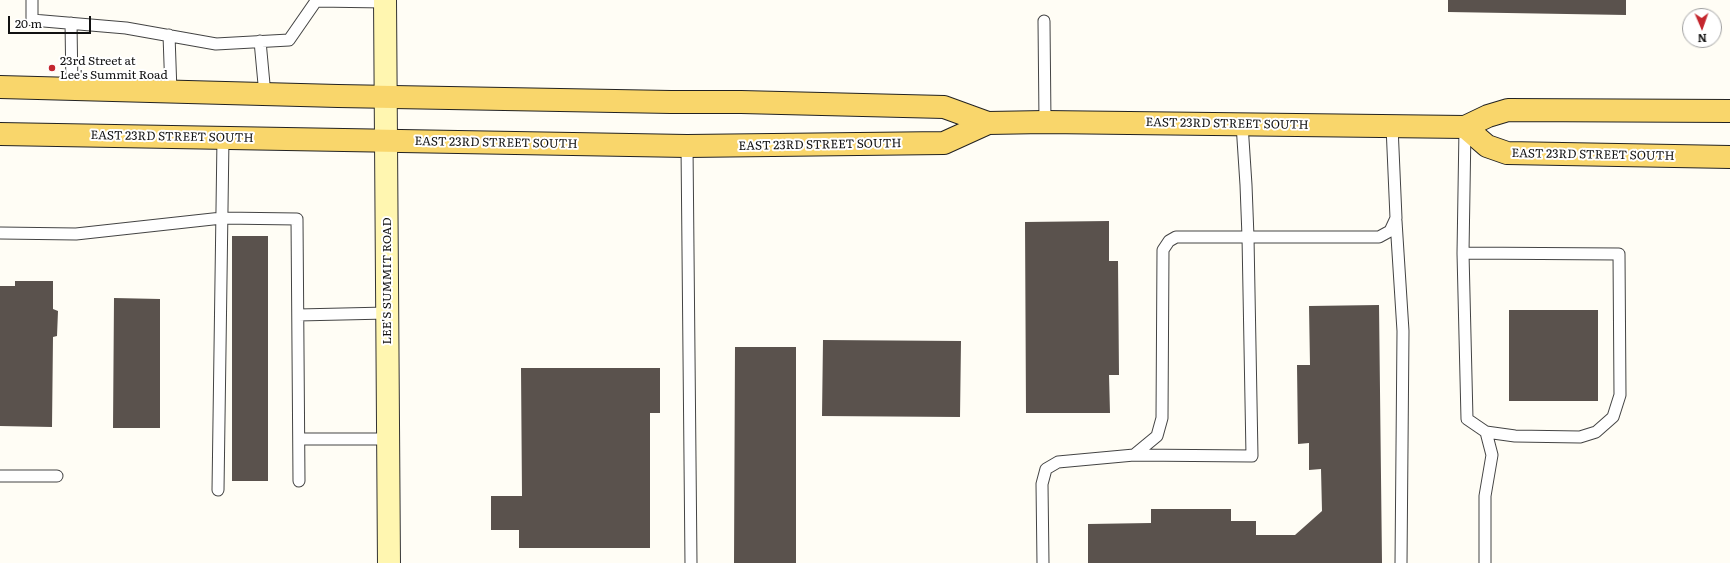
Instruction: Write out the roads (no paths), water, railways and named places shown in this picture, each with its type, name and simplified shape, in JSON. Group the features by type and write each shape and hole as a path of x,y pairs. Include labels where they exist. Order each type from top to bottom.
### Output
{"main road":[{"name":"LEE'S SUMMIT ROAD","path":"386,1 389,563"},
{"name":"EAST 23RD STREET SOUTH","path":"0,87 264,95 741,102 944,107 988,123 1045,122 1465,127 1488,116 1508,110 1730,111"},
{"name":"EAST 23RD STREET SOUTH","path":"0,134 686,146 944,143 988,123"},
{"name":"EAST 23RD STREET SOUTH","path":"1465,127 1487,146 1507,153 1730,157"}],"lane":[{"path":"32,0 32,20 126,28 216,44 289,40 316,1 386,1"},
{"path":"1044,21 1045,122"},
{"path":"71,23 72,89"},
{"path":"169,35 170,92"},
{"path":"260,41 264,95"},
{"path":"1043,563 1042,484 1046,469 1058,462 1134,454 1252,456 1248,237 1242,124"},
{"path":"1392,126 1403,331 1401,563"},
{"path":"1463,253 1619,254 1620,395 1613,417 1596,432 1580,437 1515,436 1486,432 1467,419 1463,253 1465,127"},
{"path":"218,490 223,138"},
{"path":"686,146 691,563"},
{"path":"0,234 76,234 222,218 297,219 299,481"},
{"path":"1134,454 1157,436 1162,418 1163,250 1169,241 1176,237 1379,237 1390,231 1396,218"},
{"path":"298,315 387,313"},
{"path":"1485,563 1485,496 1492,455 1486,432"},
{"path":"299,439 388,439"},
{"path":"0,476 57,476"}],"place":[{"name":"23rd Street at Lee's Summit Road","path":"52,68"}]}
